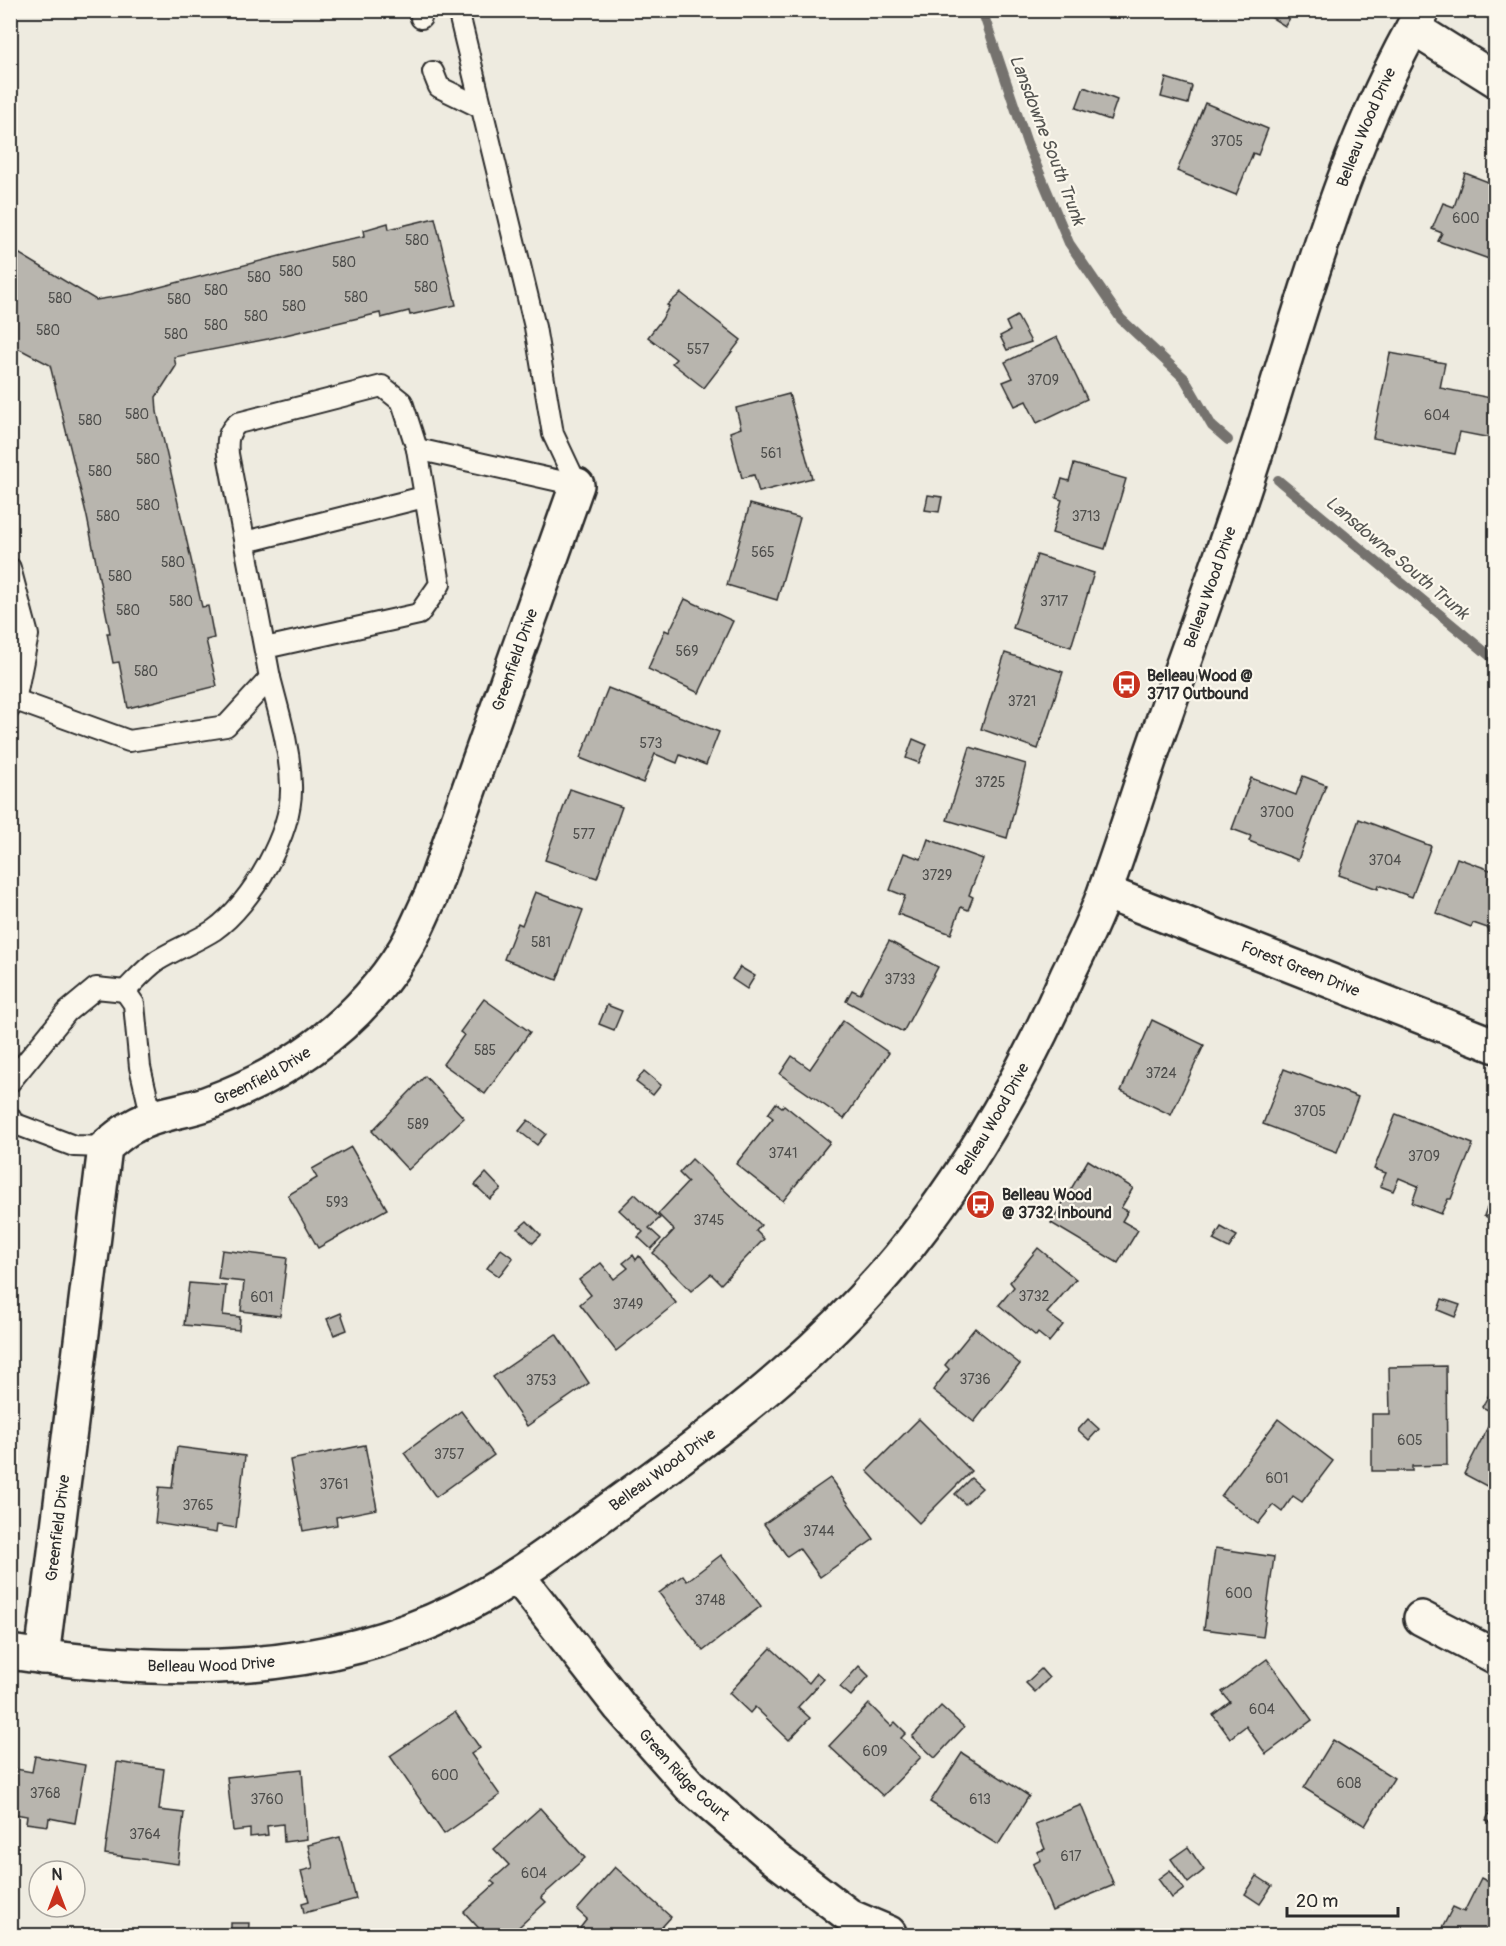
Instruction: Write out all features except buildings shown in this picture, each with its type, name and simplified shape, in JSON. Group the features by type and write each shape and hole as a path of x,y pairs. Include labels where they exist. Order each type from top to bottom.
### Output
{"street":[{"path":"1418,19 1496,80"},
{"name":"Belleau Wood Drive","path":"10,1652 42,1657 179,1668 252,1666 319,1656 374,1643 421,1626 459,1608 517,1575 716,1432 784,1376 842,1321 909,1244 994,1123 1034,1051 1105,892 1258,446 1292,334 1355,150 1418,19"},
{"name":"Greenfield Drive","path":"42,1657 105,1148 134,1126 152,1118 206,1104 270,1077 325,1041 371,997 406,949 431,896 577,485"},
{"name":"Forest Green Drive","path":"1105,892 1496,1046"},
{"name":"Green Ridge Court","path":"517,1575 620,1707 690,1786 774,1858 843,1910 889,1933"},
{"path":"1421,1617 1496,1657"}],"lane":[{"path":"459,10 534,327 553,434 577,485"},
{"path":"433,72 439,87 482,108"},
{"path":"125,991 155,962 214,929 241,903 266,867 282,831 291,788 287,744 270,678 227,441 231,429 238,423 382,386 402,402 417,449 440,585 419,614 265,648"},
{"path":"417,449 577,485"},
{"path":"245,542 424,497"},
{"path":"10,568 28,635 12,702 129,741 226,726 270,678"},
{"path":"10,1082 67,1012 96,988 125,991 134,1004 140,1067 152,1118"},
{"path":"10,1117 13,1123 74,1146 105,1148"}],"waterway":[{"name":"Lansdowne South Trunk","path":"982,10 1027,143 1069,243 1121,319 1184,378 1212,426 1228,440"},
{"name":"Lansdowne South Trunk","path":"1278,480 1496,661"}],"place":[{"name":"Belleau Wood @ 3717 Outbound","path":"1126,685"},
{"name":"Belleau Wood @ 3732 Inbound","path":"981,1204"}]}
